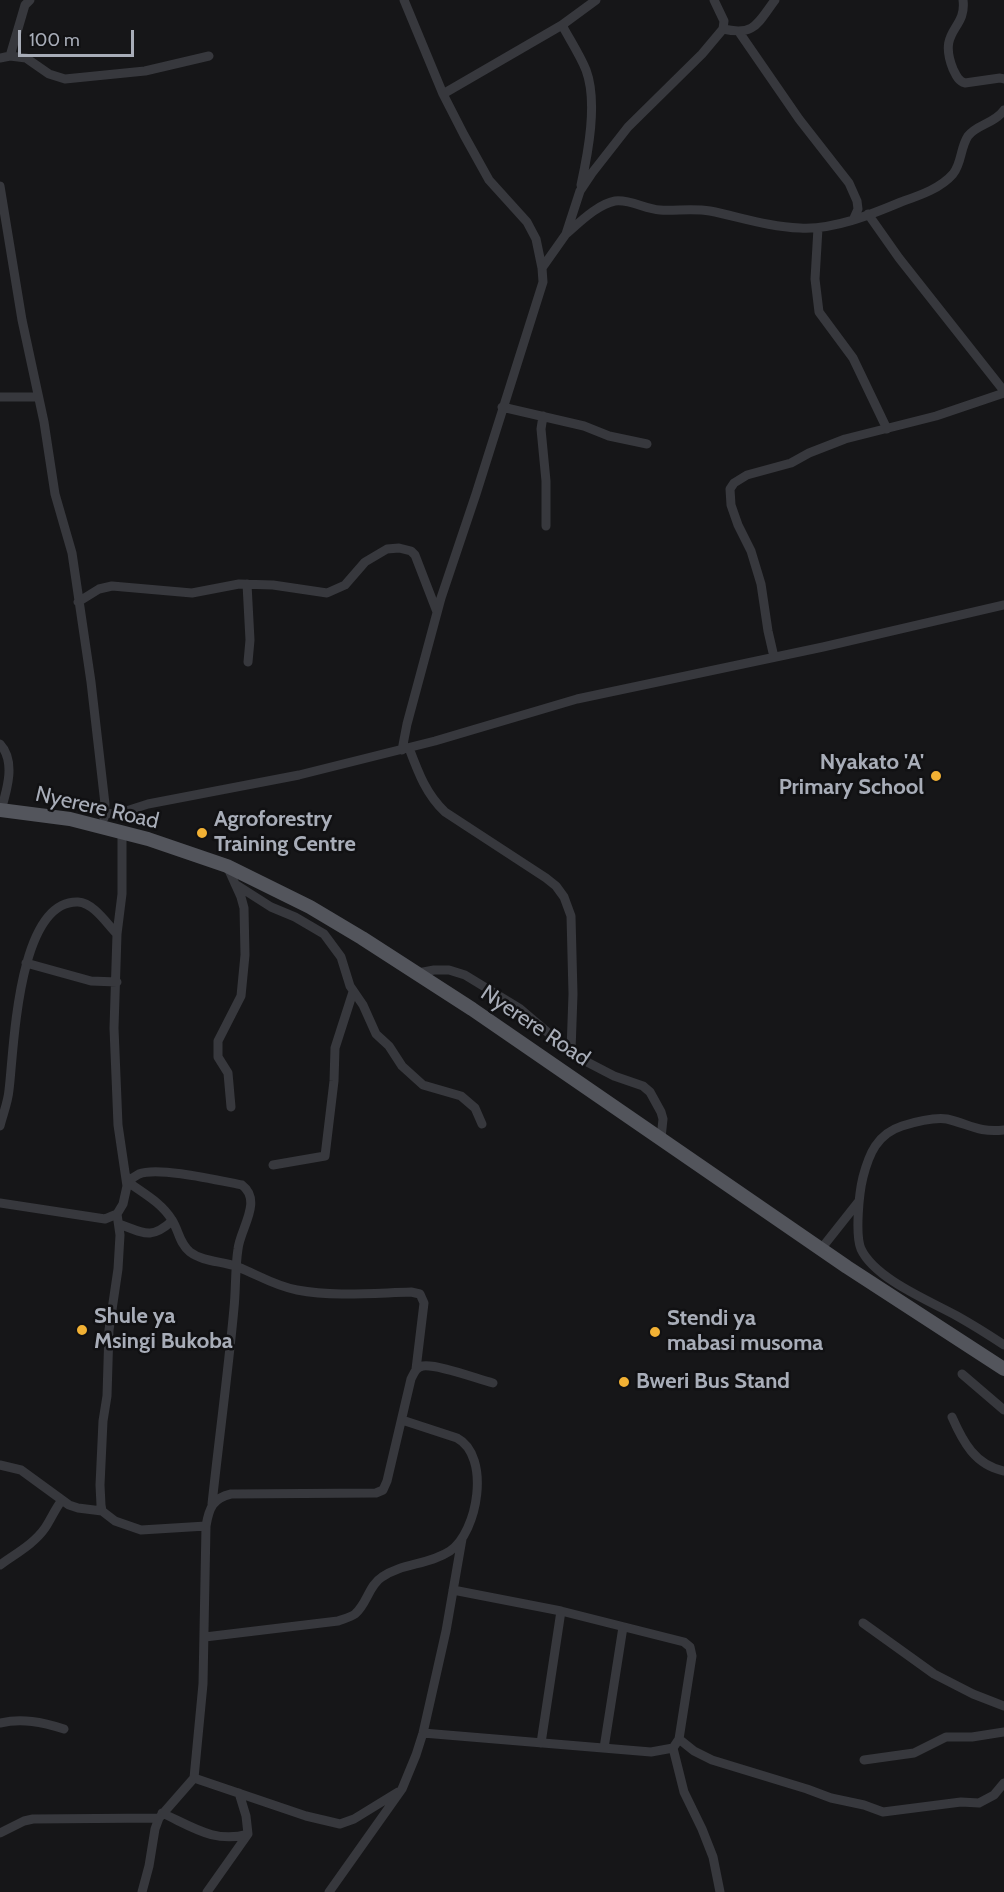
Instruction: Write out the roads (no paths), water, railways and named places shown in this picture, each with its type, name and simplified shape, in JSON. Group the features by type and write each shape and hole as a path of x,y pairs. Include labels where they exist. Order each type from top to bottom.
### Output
{"main road":[{"name":"Nyerere Road","path":"1,810 70,819 103,820 122,831 227,866 310,907 418,973 821,1249 1004,1369"}],"street":[{"path":"30,0 25,5 5,57 26,58 56,78 145,71 209,56"},
{"path":"404,0 443,94 489,180 532,230 538,245 543,282 437,612 407,724 405,749 423,786 434,802 445,812 546,878 564,897 570,916 572,947 571,1051"},
{"path":"443,94 562,25 596,0"},
{"path":"580,191 628,127 702,54 723,29 724,21 714,0"},
{"path":"723,29 739,32 754,27 775,0"},
{"path":"963,0 963,12 947,43 955,73 960,81 965,83 1004,79"},
{"path":"542,268 566,234 580,191 591,136 589,82 586,70 562,25"},
{"path":"739,32 799,119 849,183 857,201 858,209 854,218"},
{"path":"566,234 602,207 619,200 649,209 710,211 756,223 799,228 818,228 854,218 924,193 952,175 960,163 963,146 969,135 997,119 1004,110"},
{"path":"0,186 22,320 55,494 72,553 91,682 105,804 103,820 148,804 299,776 405,749 577,699 1004,605"},
{"path":"774,657 763,592 751,551 731,505 730,489 734,483 747,475 791,463 809,453 845,439 936,417 1004,392 899,258 868,214"},
{"path":"818,228 815,279 819,312 853,357 886,429"},
{"path":"0,397 38,397"},
{"path":"502,407 584,426 609,436 646,444"},
{"path":"543,416 541,429 546,481 546,526"},
{"path":"78,602 106,587 192,593 247,584 281,585 309,592 332,592 345,585 372,556 387,549 399,548 411,551 415,555 437,612"},
{"path":"247,584 250,640 248,662"},
{"path":"0,744 9,757 8,777 1,810"},
{"path":"122,831 122,894 117,934 114,1028 118,1125 128,1182 161,1206 172,1221 182,1244 191,1253 237,1266 273,1283 297,1290 323,1293 411,1292 420,1294 424,1303 416,1369 411,1379 387,1481 382,1490 376,1493 231,1494 221,1496 212,1504"},
{"path":"227,866 244,908 245,955 243,985 234,1013 219,1036 217,1048 218,1057 228,1073 231,1107"},
{"path":"235,884 271,908 295,917 324,934 341,957 353,992 363,1005 376,1034 389,1046 402,1066 428,1088 461,1096 475,1108 482,1124"},
{"path":"0,1126 9,1094 16,1009 26,963 47,919 66,905 78,902 88,906 117,934"},
{"path":"26,963 91,981 117,982"},
{"path":"418,973 449,970 465,975 519,1008 589,1063 615,1076 644,1086 650,1092 663,1119 661,1138"},
{"path":"273,1165 325,1156 334,1082 335,1048 353,992"},
{"path":"1004,1130 970,1128 946,1119 936,1119 903,1125 888,1131 878,1140 862,1179 858,1223 861,1248 873,1265 898,1284 1004,1345"},
{"path":"0,1203 105,1219 117,1214 123,1204 126,1171"},
{"path":"128,1182 140,1173 152,1172 242,1185 247,1189 251,1203 239,1240 234,1311 212,1504 206,1526 205,1636 200,1725 194,1778 160,1816 155,1828 142,1892"},
{"path":"821,1249 859,1201"},
{"path":"102,1511 99,1496 103,1421 107,1396 107,1353 118,1269 119,1224 117,1214"},
{"path":"119,1224 152,1234 161,1232 172,1221"},
{"path":"416,1369 423,1366 436,1368 493,1383"},
{"path":"962,1374 1004,1410"},
{"path":"952,1417 975,1456 993,1468 1004,1471"},
{"path":"205,1636 338,1621 354,1614 380,1578 441,1557 453,1549 469,1524 478,1490 479,1477 471,1453 464,1442 457,1438 402,1420"},
{"path":"0,1465 21,1470 62,1500 78,1508 102,1511 126,1526 141,1530 206,1526"},
{"path":"0,1565 38,1537 62,1500"},
{"path":"329,1892 402,1789 423,1733 462,1538"},
{"path":"423,1733 651,1752 673,1748 680,1739 692,1656 690,1647 684,1642 561,1611 453,1590"},
{"path":"541,1743 561,1611"},
{"path":"863,1623 934,1674 973,1694 1004,1706"},
{"path":"604,1748 623,1627"},
{"path":"0,1723 16,1719 64,1729"},
{"path":"864,1760 914,1753 946,1737 972,1737 1004,1732"},
{"path":"680,1739 694,1751 712,1760 831,1798 884,1812 961,1802 979,1803 994,1795 1004,1783"},
{"path":"673,1748 684,1792 702,1829 712,1857 720,1892"},
{"path":"194,1778 306,1816 340,1824 354,1819 402,1789"},
{"path":"207,1892 248,1834 246,1816 239,1793"},
{"path":"0,1833 33,1819 160,1816 223,1838 248,1834"}],"place":[{"name":"Nyakato 'A' Primary School","path":"936,776"},
{"name":"Agroforestry Training Centre","path":"202,833"},
{"name":"Shule ya Msingi Bukoba","path":"82,1330"},
{"name":"Stendi ya mabasi musoma","path":"655,1332"},
{"name":"Bweri Bus Stand","path":"624,1382"}]}
